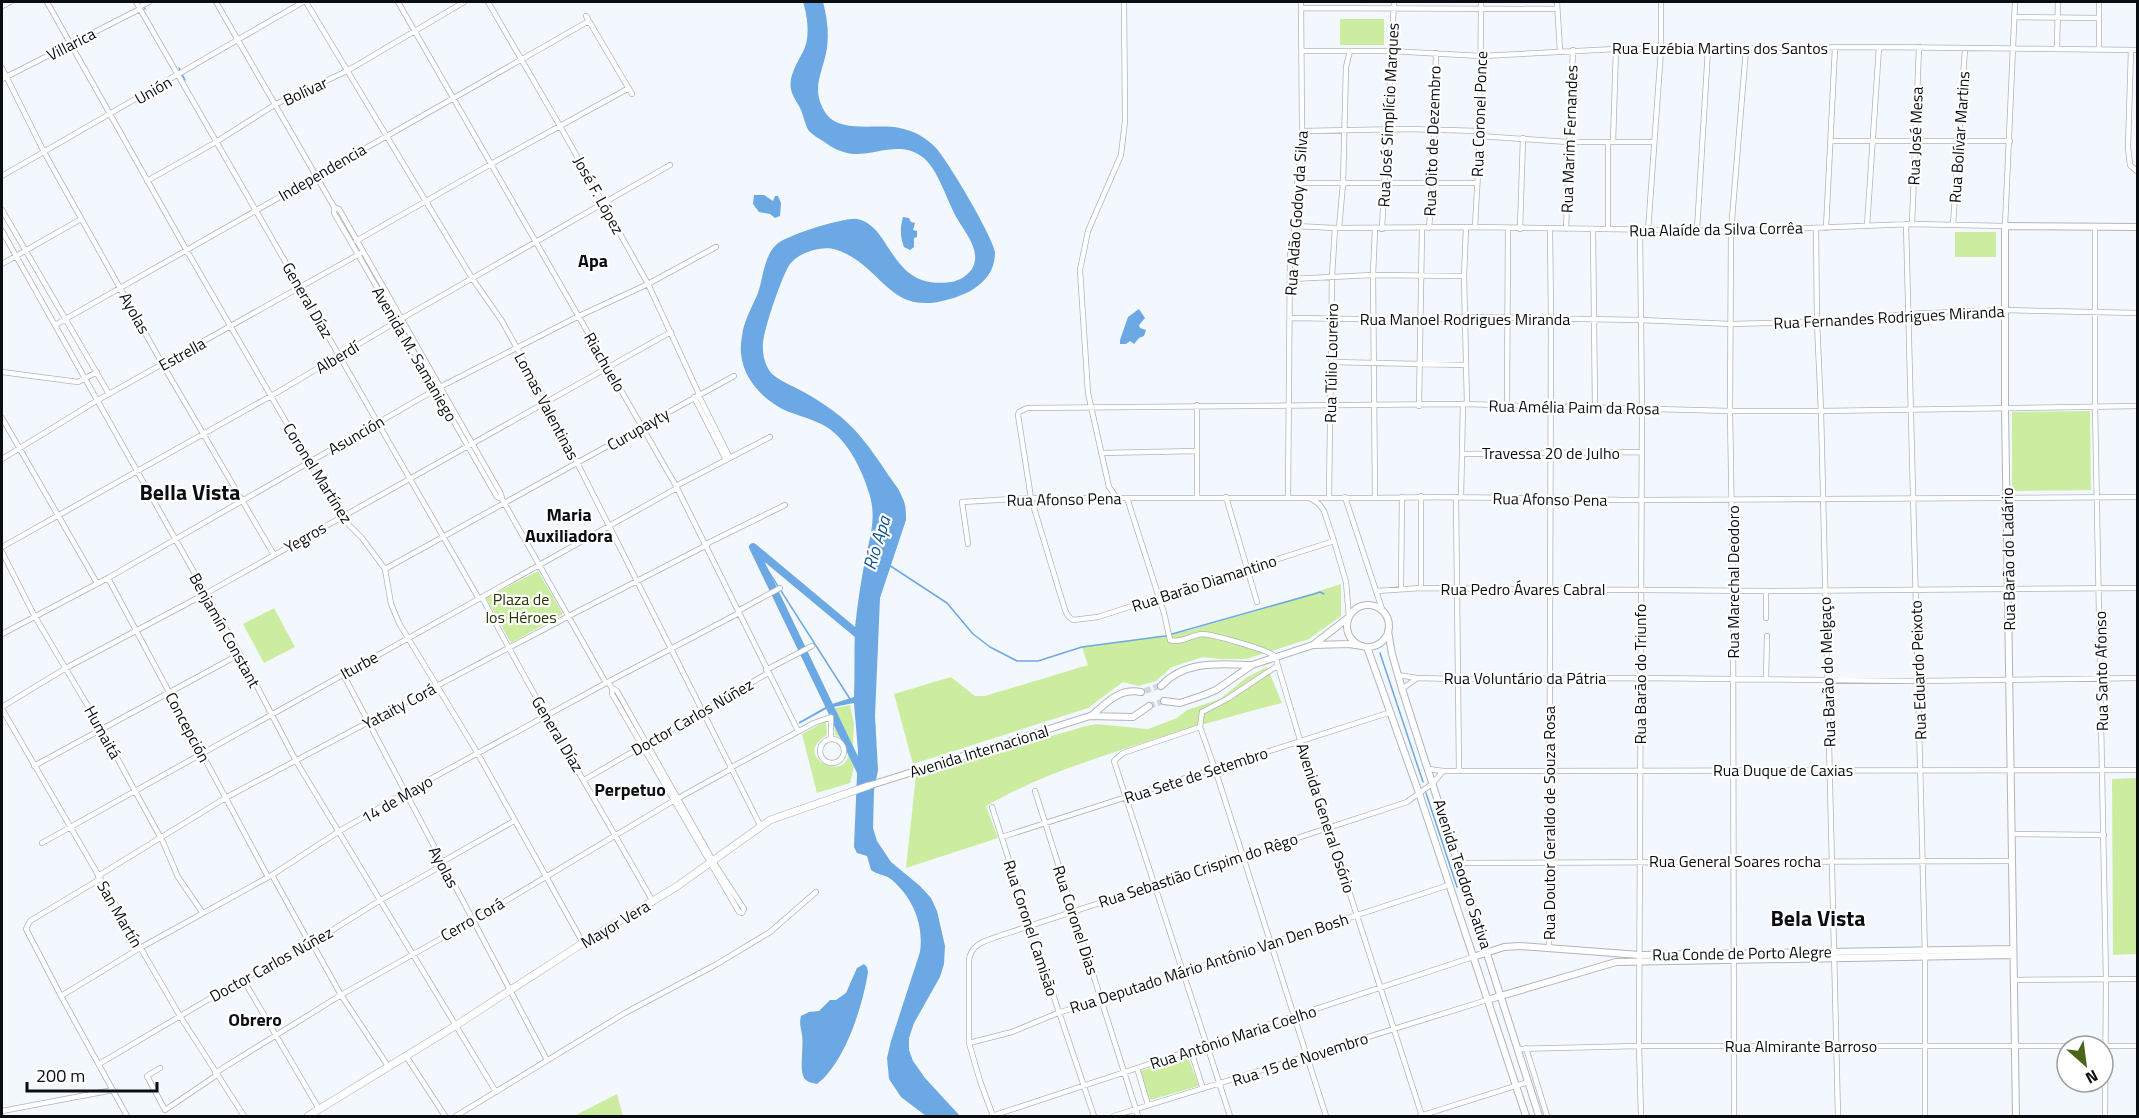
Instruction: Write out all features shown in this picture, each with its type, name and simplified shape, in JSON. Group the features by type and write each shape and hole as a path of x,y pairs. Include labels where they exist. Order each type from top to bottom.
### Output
{"highway":[{"name":"Mayor Vera","path":"308,1116 455,1026 583,943 653,902 760,825 787,812 867,786"}],"main road":[{"name":"Rua Alaíde da Silva Corrêa","path":"2005,226 2138,227"},
{"name":"Rua Barão do Ladário","path":"2005,226 2005,408 2016,1116"},
{"path":"1252,664 1208,663 1174,674 1160,686 1165,701 1185,702 1216,690 1252,664 1275,656 1313,645 1349,644 1364,647 1378,644 1388,631 1388,621 1383,612 1373,606 1357,608 1313,645"},
{"path":"1348,617 1349,635 1356,644 1364,647"},
{"name":"Avenida Teodoro Sativa","path":"1388,631 1402,689 1430,770 1457,863 1488,951 1539,1116"},
{"name":"Avenida Teodoro Sativa","path":"1364,647 1391,712 1419,793 1526,1116"},
{"name":"Avenida Internacional","path":"867,786 1090,716 1133,717 1147,706 1143,692 1131,690 1119,693 1090,716"},
{"name":"Rua Conde de Porto Alegre","path":"1473,957 1511,946 1640,958 2013,952"},
{"name":"Rua Conde de Porto Alegre","path":"1487,1000 1609,963 1640,958"}],"street":[{"path":"2,6 10,2"},
{"name":"Coronel Martínez","path":"47,2 147,181 341,517 362,538 385,568 393,610 408,639 478,754 583,943"},
{"name":"General Díaz","path":"136,2 141,6 219,140 653,902"},
{"name":"Villarica","path":"4,78 149,2"},
{"name":"Avenida M. Samaniego","path":"216,2 334,207 334,213 361,254 470,444 497,497 503,501 607,682 617,691 644,745 711,862"},
{"name":"Unión","path":"2,176 305,2"},
{"name":"Lomas Valentinas","path":"305,2 425,202 517,348 760,825"},
{"name":"Riachuelo","path":"398,2 676,487 796,728"},
{"name":"Bolívar","path":"147,181 276,104 347,71 464,2"},
{"name":"José F. López","path":"488,2 648,284 728,459"},
{"path":"1117,498 1109,487 1090,407 1084,354 1080,270 1088,231 1124,146 1124,2"},
{"name":"Rua José Simplício Marques","path":"1382,229 1394,2"},
{"name":"Rua Coronel Ponce","path":"1475,227 1480,134 1481,2"},
{"name":"Rua Marim Fernandes","path":"1557,2 1560,51"},
{"path":"1648,231 1661,50 1660,2"},
{"name":"Rua Barão do Ladário","path":"2005,226 2015,2"},
{"path":"2057,49 2058,2"},
{"path":"2098,2 2099,50"},
{"path":"1301,5 1481,10 1557,9"},
{"name":"Rua Adão Godoy da Silva","path":"1288,497 1290,255 1295,226 1302,131 1301,5"},
{"path":"2014,17 2098,18"},
{"name":"Independencia","path":"55,325 588,19 632,94"},
{"path":"1867,226 1879,47"},
{"name":"Rua Euzébia Martins dos Santos","path":"1302,51 1390,51 1481,56 1616,49 1919,47 2138,50"},
{"name":"Rua José Mesa","path":"1909,224 1919,47"},
{"path":"1826,228 1835,48"},
{"path":"1608,229 1616,49"},
{"path":"1697,230 1708,49"},
{"name":"Rua Marechal Deodoro","path":"1734,1116 1731,231 1746,49"},
{"name":"Rua Bolívar Martins","path":"1953,225 1965,49"},
{"name":"Rua Marim Fernandes","path":"1566,229 1573,50"},
{"path":"2131,50 2128,147 2130,165 2138,172"},
{"path":"1344,131 1346,67 1350,51"},
{"name":"Rua Oito de Dezembro","path":"1429,228 1436,54"},
{"name":"Ayolas","path":"2,68 4,78 81,219 274,555"},
{"path":"354,243 628,88"},
{"path":"1302,131 1433,129 1568,142 1654,142"},
{"name":"Rua Túlio Loureiro","path":"1329,497 1332,276 1344,184 1344,131"},
{"path":"1520,228 1523,138"},
{"path":"1832,141 2010,141"},
{"name":"Alberdí","path":"2,547 271,396 670,165"},
{"path":"1298,183 1476,183"},
{"path":"2,210 109,394"},
{"path":"2,264 81,219"},
{"name":"Rua Alaíde da Silva Corrêa","path":"1295,226 1375,229 1475,227 1731,231 1909,224 2005,226"},
{"name":"Rua Eduardo Peixoto","path":"1909,224 1908,314 1925,953 1925,1116"},
{"name":"Rua Santo Afonso","path":"2095,226 2095,406 2106,980 2104,1034"},
{"name":"Rua Oito de Dezembro","path":"1419,406 1423,276 1422,228"},
{"path":"1459,771 1456,679 1457,589 1466,365 1464,276 1466,228"},
{"path":"1507,405 1508,228"},
{"name":"Rua Barão do Melgaço","path":"1816,228 1838,1116"},
{"name":"Rua José Simplício Marques","path":"1375,229 1373,275 1375,498"},
{"name":"Rua Doutor Geraldo de Souza Rosa","path":"1549,949 1550,229"},
{"path":"1593,230 1595,407"},
{"name":"Benjamín Constant","path":"2,231 240,654 296,761 496,1092"},
{"name":"Rua Barão do Triunfo","path":"1640,231 1642,409 1639,1046 1641,1116"},
{"name":"Asunción","path":"2,634 34,615 108,578 438,389 579,316 648,284 716,247"},
{"name":"Estrella","path":"2,459 98,400 361,254"},
{"path":"1290,279 1373,275 1464,276"},
{"name":"Rua Fernandes Rodrigues Miranda","path":"1640,320 1731,324 1817,322 1908,314 2004,310 2138,313"},
{"name":"Rua Manoel Rodrigues Miranda","path":"1290,318 1421,320 1466,317 1640,320"},
{"name":"Yegros","path":"2,708 66,668 205,594 671,332"},
{"path":"1332,362 1466,365"},
{"path":"2,372 78,382 97,372"},
{"name":"Curupayty","path":"385,568 503,501 734,376"},
{"name":"Rua Amélia Paim da Rosa","path":"1030,498 1017,418 1019,411 1027,408 1465,404 1821,411 2138,406"},
{"path":"1197,405 1197,497"},
{"path":"2,418 97,583"},
{"name":"Iturbe","path":"42,843 676,487 770,437"},
{"path":"1101,453 1197,451"},
{"name":"Travessa 20 de Julho","path":"1462,454 1641,452"},
{"path":"1421,496 1421,588"},
{"name":"Rua Afonso Pena","path":"968,544 962,502 1030,498 1421,496 1823,501 2138,497"},
{"path":"1226,497 1257,602"},
{"path":"1308,497 1319,504 1324,511 1346,582 1348,617"},
{"path":"1345,497 1383,612"},
{"path":"1401,589 1402,497"},
{"name":"Rua Barão Diamantino","path":"1030,498 1065,610 1068,616 1078,621 1098,617 1334,541"},
{"path":"1127,498 1159,597 1168,635 1176,642 1193,636 1208,635 1257,648 1275,656"},
{"name":"Yataity Corá","path":"61,996 27,933 26,926 30,921 227,797 568,616 785,505"},
{"name":"Humaitá","path":"2,552 34,615 102,730 161,839 178,877 202,912"},
{"name":"Concepción","path":"108,578 201,753 270,876 341,995 387,1066"},
{"name":"14 de Mayo","path":"61,996 202,912 270,876 338,832 780,588"},
{"name":"Rua Pedro Ávares Cabral","path":"1377,591 1421,588 1766,591 2138,588"},
{"path":"1766,591 1766,618"},
{"path":"1766,679 1767,636"},
{"name":"Doctor Carlos Núñez","path":"584,780 812,646"},
{"path":"34,766 240,654"},
{"name":"Avenida General Osório","path":"1275,656 1422,1116"},
{"path":"1277,666 1227,699 1200,713 1200,728 1326,1116"},
{"name":"Ayolas","path":"343,674 547,1060"},
{"name":"Rua Voluntário da Pátria","path":"1398,675 1456,679 1918,681 2138,678"},
{"path":"1402,689 1417,678"},
{"name":"San Martín","path":"2,708 180,1016 244,1116"},
{"name":"Rua Sete de Setembro","path":"1002,837 1391,712"},
{"name":"Cerro Corá","path":"160,1068 147,1076 165,1110 276,1034 731,769 796,728 831,717 831,739"},
{"path":"1200,728 1123,753 1114,761 1230,1116"},
{"name":"Cerro Corá","path":"831,739 839,741 844,751 839,762 831,764 821,757 819,749 824,742 831,739"},
{"name":"Rua Duque de Caxias","path":"1430,770 2138,770"},
{"name":"Rua Sebastião Crispim do Rêgo","path":"969,1042 969,960 976,946 999,936 1407,802 1434,783 1443,771"},
{"name":"Rua Coronel Dias","path":"1035,791 1138,1116"},
{"name":"Rua Coronel Camisão","path":"992,807 1029,926 1094,1116"},
{"name":"Doctor Carlos Núñez","path":"99,1064 243,979 311,944 514,821"},
{"path":"2012,834 2104,835"},
{"name":"Rua General Soares rocha","path":"1457,863 2012,861"},
{"path":"711,862 744,909 742,913 739,912 711,862"},
{"name":"Rua Deputado Mário Antônio Van Den Bosh","path":"969,1042 1019,1029 1058,1012 1449,885"},
{"path":"456,1116 625,1013 717,964 770,932 816,892"},
{"name":"Rua Antônio Maria Coelho","path":"992,1116 1473,957"},
{"path":"243,979 319,1109"},
{"path":"2014,980 2138,979"},
{"path":"61,996 128,1116"},
{"name":"Rua 15 de Novembro","path":"1114,1116 1487,1000"},
{"path":"969,1042 992,1116"},
{"name":"Rua Almirante Barroso","path":"1517,1049 1639,1046 2055,1046"},
{"path":"2115,1046 2138,1047"},
{"path":"1526,1048 1547,1116"},
{"path":"1191,1051 1203,1089"},
{"path":"405,1055 445,1116"},
{"path":"1137,1068 1148,1105"},
{"path":"1422,1116 1528,1082"},
{"path":"2,1111 113,1090"},
{"name":"Rua Santo Afonso","path":"2105,1094 2105,1116"}],"green space":[{"path":"1340,19 1384,19 1384,45 1340,45"},
{"path":"1955,232 1996,232 1996,257 1955,257"},
{"path":"2090,411 2091,490 2012,491 2012,412"},
{"name":"Plaza de los Héroes","path":"538,571 563,614 511,643 486,598"},
{"path":"1341,584 1341,616 1309,639 1246,659 1203,657 1172,667 1156,681 1138,686 1123,682 1088,708 913,764 894,694 951,677 975,696 985,696 1088,665 1082,647 1165,636 1190,630"},
{"path":"274,608 295,647 264,663 243,624"},
{"path":"1267,667 1282,703 1146,742 1038,780 986,806 998,838 906,868 916,775 1086,726 1097,724 1148,729 1177,718 1187,710 1220,699 1247,677"},
{"path":"850,705 854,724 852,762 854,767 850,783 817,793 802,734 826,721 827,735 817,744 815,752 818,759 825,764 841,765 847,760 848,749 843,740 835,735 832,709"},
{"path":"2137,778 2137,954 2113,955 2112,779"},
{"path":"1188,1057 1199,1086 1150,1100 1140,1071"},
{"path":"617,1094 623,1116 574,1116"}],"water":[{"path":"803,2 823,2 828,42 818,89 819,98 827,115 843,125 897,128 907,130 929,141 941,154 959,182 978,215 995,252 990,273 979,285 950,299 929,303 913,302 899,296 853,257 837,250 825,248 805,253 790,264 778,290 764,336 763,347 766,364 772,374 828,407 856,431 897,488 904,502 906,520 880,598 875,716 878,770 874,791 873,828 877,841 891,862 920,886 931,898 937,911 945,946 944,964 940,977 914,1023 909,1038 909,1050 913,1061 925,1078 960,1116 926,1116 901,1097 889,1079 887,1058 920,952 921,942 918,922 906,895 889,878 871,870 867,856 857,853 854,847 858,751 854,703 828,708 799,724 829,705 854,697 856,620 873,519 869,493 855,458 838,436 821,424 780,408 757,389 746,372 741,347 744,325 758,293 769,255 781,241 802,232 828,224 857,219 869,224 878,233 904,268 915,277 931,282 951,282 964,277 973,267 975,255 974,248 937,176 921,156 896,149 862,154 845,153 830,146 809,131 791,89 793,73 807,42 806,12"},
{"path":"754,195 764,195 773,201 775,196 778,196 781,203 780,216 775,218 770,214 759,212 753,204"},
{"path":"903,217 915,223 913,230 917,231 914,247 910,250 904,247 902,239"},
{"path":"1139,309 1145,318 1139,325 1140,328 1146,330 1144,336 1134,344 1130,341 1120,344 1128,317"},
{"path":"864,964 868,972 866,985 844,1048 827,1075 817,1084 808,1081 804,1078 802,1069 801,1016 819,1011 830,1000 836,1000 846,993 857,968"}],"waterway":[{"path":"141,2 145,9"},
{"path":"179,68 185,80"},
{"path":"299,279 306,291"},
{"path":"753,547 850,699"},
{"name":"Río Apa","path":"861,637 753,547 861,772"},
{"path":"889,565 947,603 973,634 990,647 1017,661 1038,661 1082,647 1165,636 1320,592 1324,594"},
{"path":"1380,653 1423,782"},
{"path":"1426,793 1457,887"}],"tunnel":[{"path":"1145,691 1159,686"},
{"path":"1149,706 1164,701"}],"district":[{"name":"Apa","path":"593,261"},
{"name":"Bella Vista","path":"190,492"},
{"name":"Maria Auxiliadora","path":"569,525"},
{"name":"Perpetuo","path":"630,790"},
{"name":"Bela Vista","path":"1818,918"},
{"name":"Obrero","path":"255,1020"}]}
